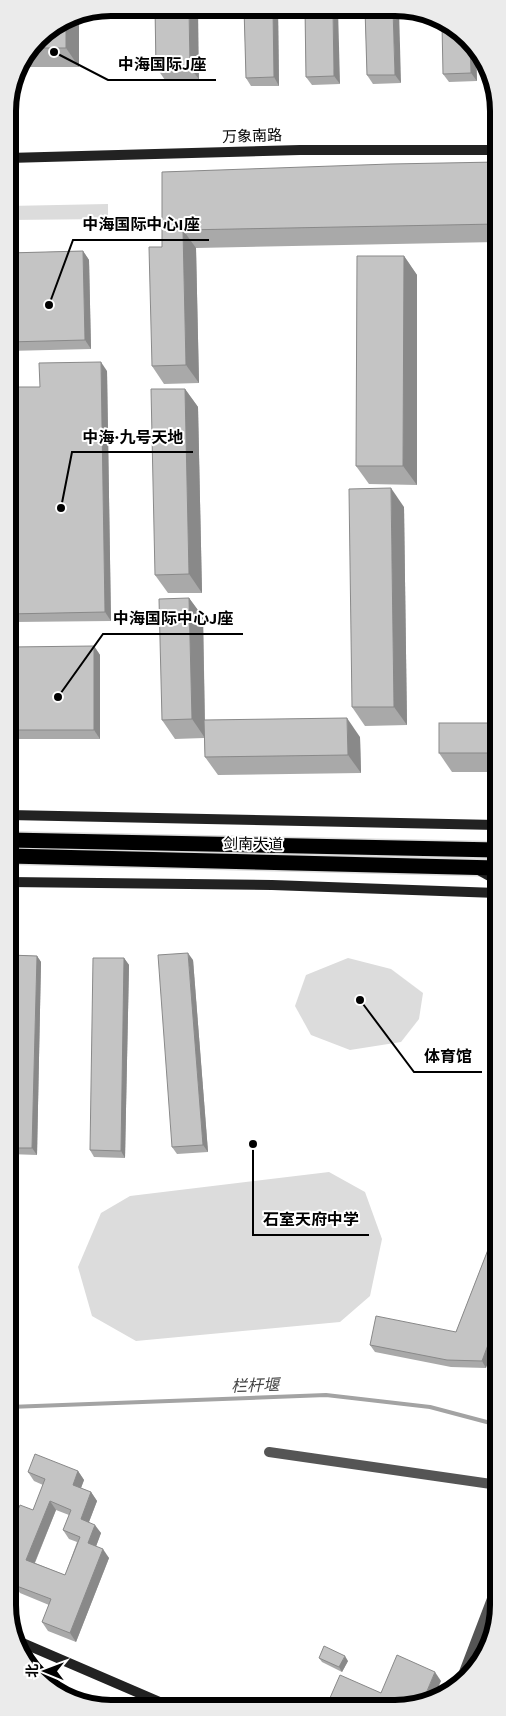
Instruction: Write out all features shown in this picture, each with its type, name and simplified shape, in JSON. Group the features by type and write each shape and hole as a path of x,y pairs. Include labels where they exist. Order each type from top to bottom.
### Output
{"highway":[{"name":"剑南大道","path":"16,840 490,850"},
{"name":"剑南大道","path":"16,856 490,868"}],"main road":[{"name":"万象南路","path":"16,158 300,150 490,150"},
{"path":"16,815 490,825"},
{"path":"474,867 490,876"},
{"path":"16,882 272,884 490,893"},
{"path":"25,1644 155,1700"}],"street":[{"path":"268,1452 490,1484"},
{"path":"469,1664 482,1639 490,1611"}],"shaded area":[{"path":"108,204 108,219 16,220 16,206"},
{"path":"348,958 391,969 423,993 419,1019 401,1042 350,1050 311,1035 295,1006 306,975"},
{"path":"329,1172 365,1192 382,1239 370,1296 340,1322 136,1341 92,1316 78,1267 101,1213 130,1196"}],"building":[{"path":"155,16 189,16 190,67 156,67"},
{"path":"244,16 273,16 274,77 246,78"},
{"path":"305,16 333,16 334,76 306,77"},
{"path":"365,16 393,16 395,75 367,75"},
{"path":"66,28 66,48 41,48 58,32"},
{"path":"442,29 453,36 470,53 471,73 443,74"},
{"path":"490,162 490,224 183,230 186,365 152,366 149,247 162,247 162,172"},
{"path":"83,251 85,340 16,342 16,253"},
{"path":"357,256 404,256 403,466 356,466"},
{"path":"101,362 105,612 16,614 16,387 40,387 39,363"},
{"path":"151,389 185,389 189,574 155,575"},
{"path":"391,488 394,707 352,707 349,489"},
{"path":"189,598 192,719 162,720 159,599"},
{"path":"94,646 94,730 16,730 16,647"},
{"path":"347,718 348,755 205,757 204,720"},
{"path":"439,723 490,723 490,753 439,753"},
{"path":"188,953 203,1145 172,1147 158,955"},
{"path":"16,955 37,956 32,1148 16,1148"},
{"path":"93,958 124,958 121,1151 90,1150"},
{"path":"490,1245 490,1340 482,1361 447,1360 370,1345 376,1316 456,1332"},
{"path":"35,1454 78,1471 73,1485 91,1492 81,1519 95,1525 88,1543 103,1549 70,1633 42,1622 51,1599 16,1586 16,1514 20,1505 33,1510 45,1479 28,1472","holes":["50,1501 71,1510 63,1530 80,1537 65,1575 26,1560"]},
{"path":"324,1646 345,1656 339,1667 319,1658"},
{"path":"397,1655 435,1672 425,1695 420,1697 395,1700 329,1700 340,1675 381,1693"}],"waterway":[{"name":"栏杆堰","path":"16,1407 326,1395 430,1407 490,1423"}],"place":[{"name":"中海国际J座","path":"54,52"},
{"name":"中海国际中心I座","path":"49,305"},
{"name":"中海·九号天地","path":"61,508"},
{"name":"中海国际中心J座","path":"58,697"},
{"name":"体育馆","path":"360,1000"},
{"name":"石室天府中学","path":"253,1144"}]}
